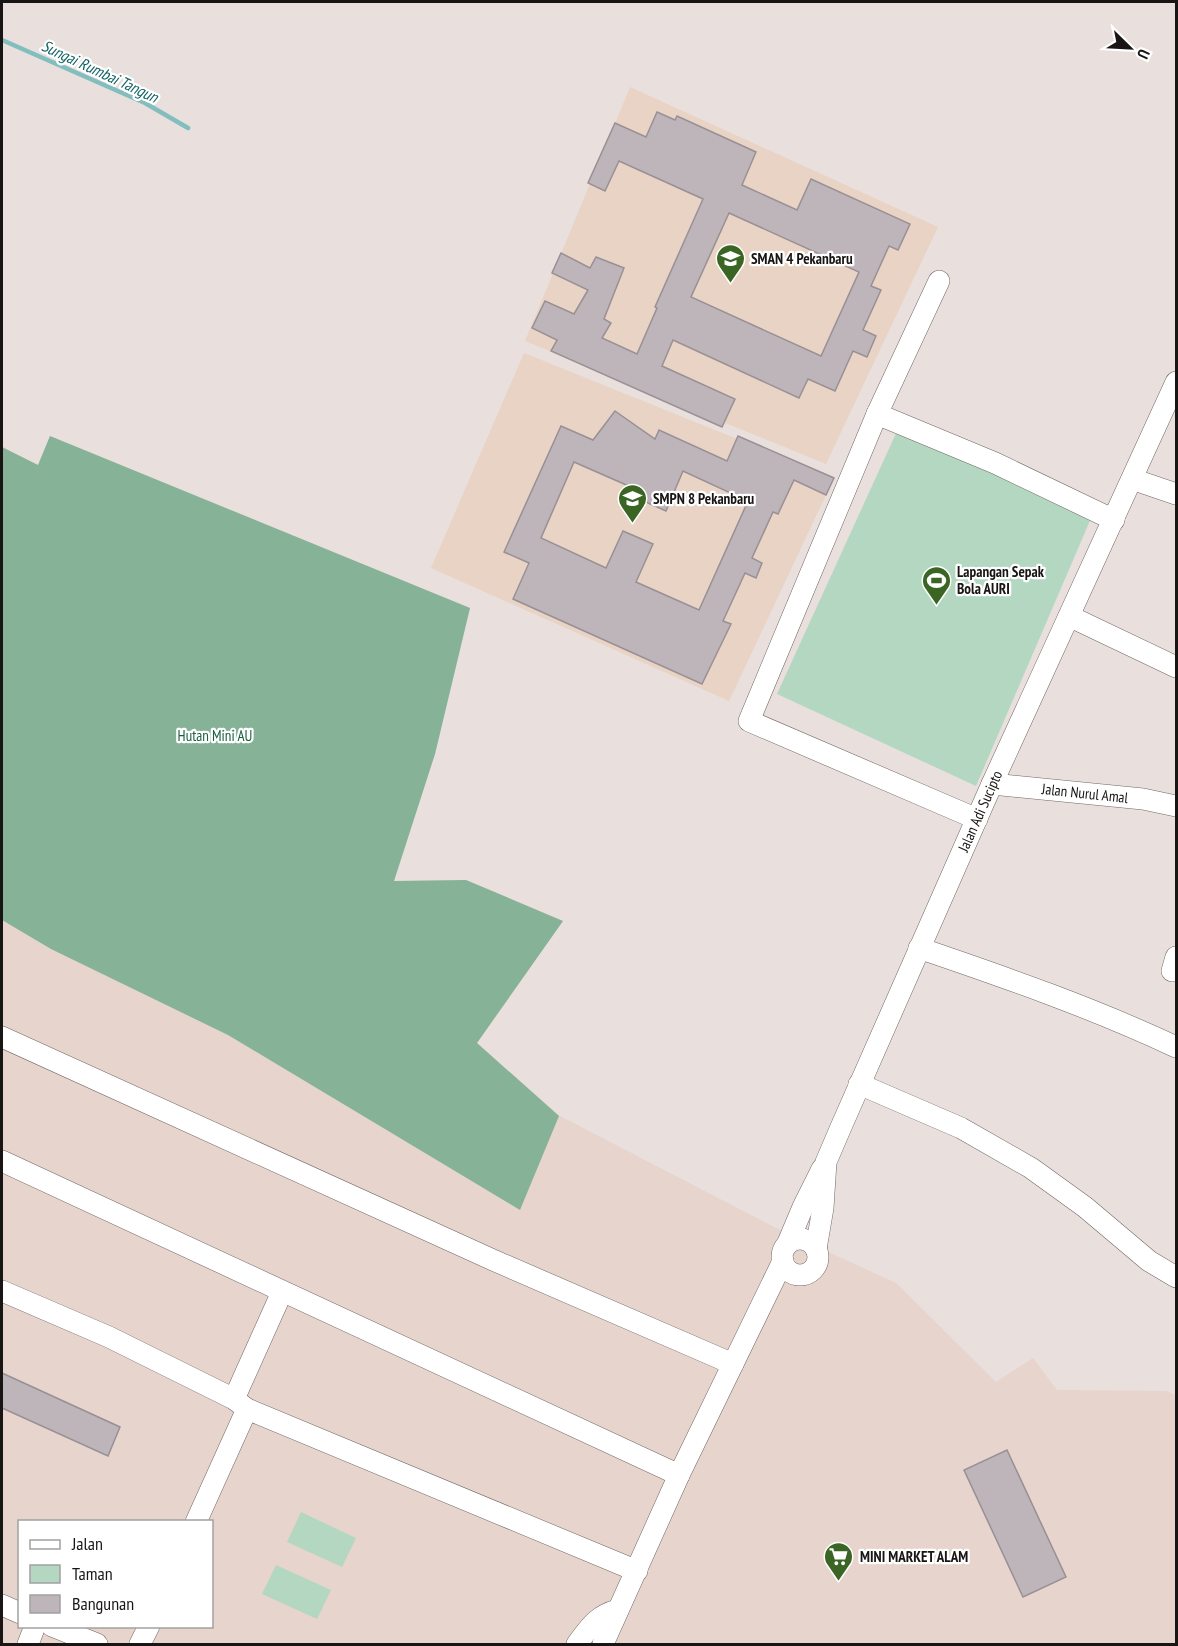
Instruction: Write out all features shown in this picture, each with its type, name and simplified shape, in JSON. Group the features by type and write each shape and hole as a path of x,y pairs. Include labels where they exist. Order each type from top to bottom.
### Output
{"street":[{"path":"939,281 877,414 749,721 977,819"},
{"name":"Jalan Adi Sucipto","path":"816,1249 823,1208 826,1162 992,784 1176,382"},
{"path":"877,414 995,463 1114,520"},
{"path":"1132,479 1176,494"},
{"path":"1069,616 1176,667"},
{"name":"Jalan Nurul Amal","path":"992,784 1143,799 1176,806"},
{"path":"920,948 1050,992 1176,1047"},
{"path":"2,1037 493,1260 733,1364"},
{"path":"859,1084 961,1128 1031,1168 1085,1207 1149,1261 1176,1277"},
{"path":"2,1161 679,1475"},
{"path":"603,1644 679,1475 785,1253 803,1206 826,1162"},
{"path":"796,1239 802,1239 816,1249 816,1265 807,1273 795,1274 789,1271 785,1253 796,1239"},
{"path":"2,1291 109,1337 240,1404 637,1571"},
{"path":"196,1520 282,1292"},
{"path":"2,1605 18,1612"},
{"path":"577,1644 593,1623 602,1616 618,1611"},
{"path":"28,1644 34,1628"},
{"path":"57,1628 97,1644"},
{"path":"141,1644 148,1628"}],"shaded area":[{"name":"SMAN 4 Pekanbaru","path":"630,87 938,227 826,464 525,341"},
{"name":"SMPN 8 Pekanbaru","path":"524,353 834,478 729,701 431,568"},
{"path":"50,436 470,608 435,754 394,881 466,880 563,921 477,1043 560,1116 778,1229 896,1283 996,1382 1033,1358 1057,1390 1167,1391 1176,1396 1176,1644 2,1644 2,447 38,465"}],"green space":[{"name":"Lapangan Sepak Bola AURI","path":"898,429 1092,516 976,786 777,694"},
{"name":"Hutan Mini AU","path":"50,436 470,608 435,754 394,881 466,880 563,921 477,1043 559,1116 520,1210 228,1035 51,949 2,920 2,447 38,465"},
{"path":"301,1512 356,1538 342,1567 287,1542"},
{"path":"276,1565 331,1590 317,1619 262,1594"}],"building":[{"path":"657,112 675,120 677,116 756,152 742,185 797,210 811,179 910,224 898,250 889,246 871,286 881,290 863,330 876,336 867,357 853,351 835,391 808,379 799,398 673,340 662,366 735,399 722,427 551,351 557,340 532,328 545,301 574,314 588,290 552,273 561,253 590,268 596,257 624,268 604,319 611,323 602,338 637,354 657,308 655,307 703,199 619,161 605,191 588,183 615,123 646,137","holes":["729,213 859,272 821,356 691,297"]},
{"path":"615,411 655,439 659,430 727,461 738,436 834,478 826,495 794,480 778,514 773,512 752,558 762,563 756,578 745,573 723,621 731,624 702,684 513,599 529,563 504,552 561,426 593,440","holes":["574,462 640,491 637,498 666,511 683,471 748,501 699,610 636,582 653,544 623,531 606,568 541,538"]},
{"path":"2,1373 120,1427 108,1456 2,1408"},
{"path":"1007,1450 1066,1577 1023,1597 964,1470"}],"waterway":[{"name":"Sungai Rumbai Tangun","path":"2,40 145,103 188,128"}],"place":[{"name":"SMAN 4 Pekanbaru","path":"730,284"},
{"name":"SMPN 8 Pekanbaru","path":"632,524"},
{"name":"Lapangan Sepak Bola AURI","path":"936,606"},
{"name":"MINI MARKET ALAM","path":"839,1582"}]}
